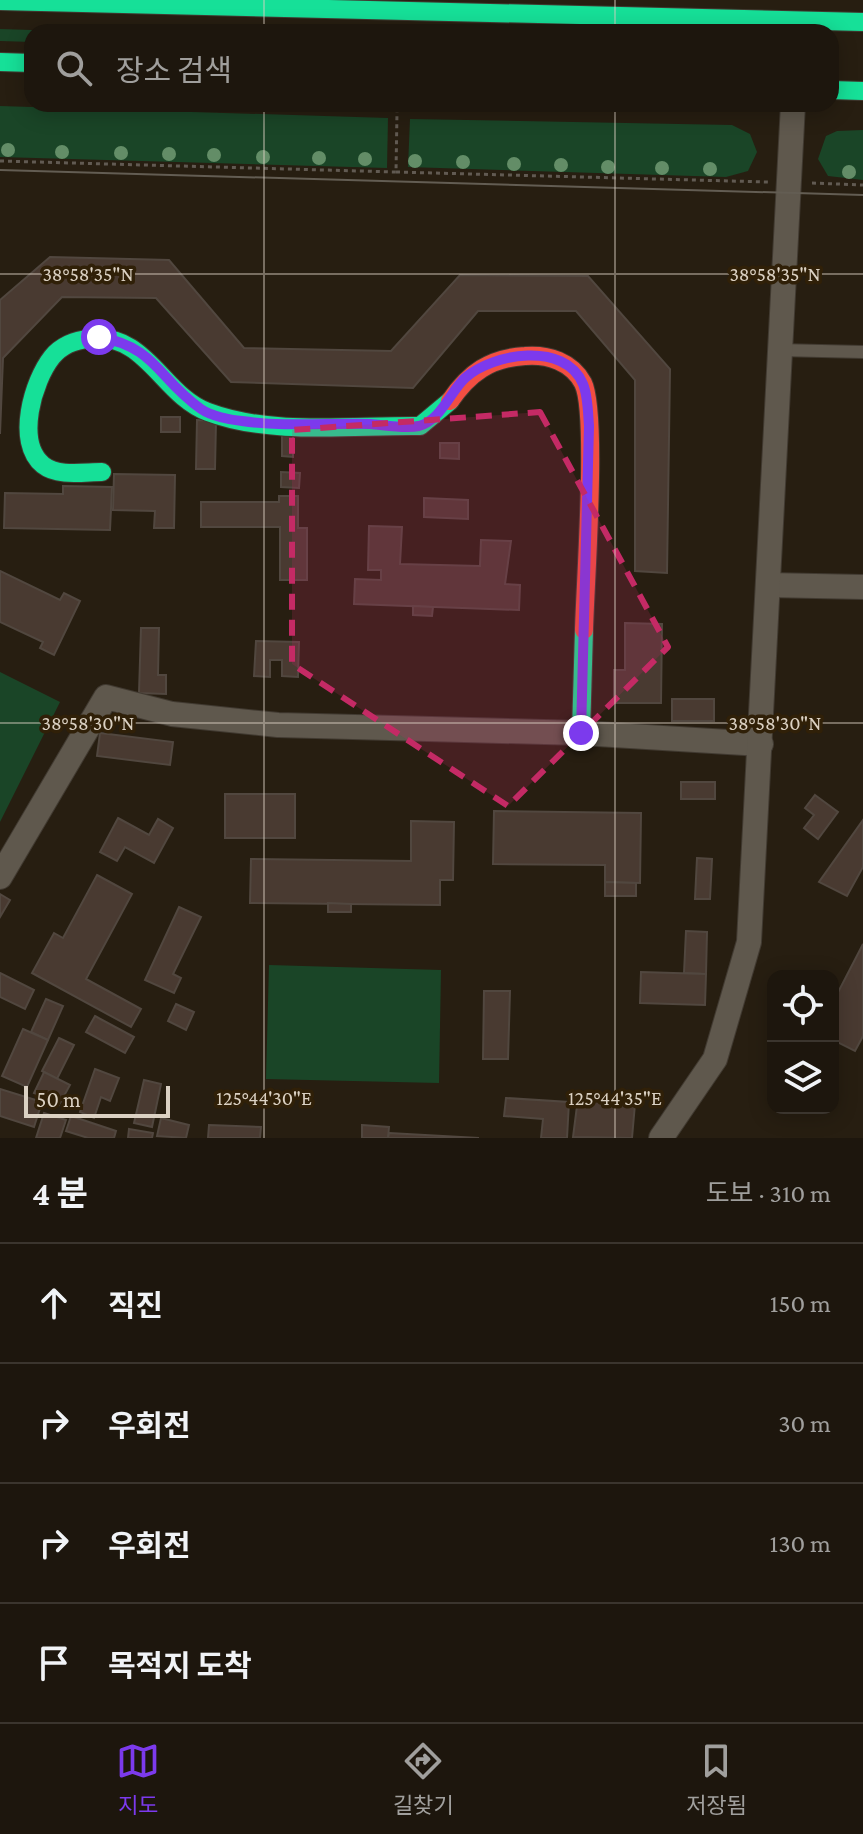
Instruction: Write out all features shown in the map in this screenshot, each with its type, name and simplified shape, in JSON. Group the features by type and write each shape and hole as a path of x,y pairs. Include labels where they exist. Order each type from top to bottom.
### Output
{"street":[{"path":"0,1 863,22"},
{"path":"0,62 24,63"},
{"path":"839,90 863,91"},
{"path":"661,1138 715,1059 749,942 792,112"},
{"path":"102,472 52,471 39,464 29,439 37,381 52,355 76,340 99,337 126,342 141,351 180,392 204,411 241,421 420,426 448,403 463,379 486,363 512,356 546,357 570,366 584,384 589,426 581,733"},
{"path":"768,585 863,587"},
{"path":"0,877 106,697 172,714 278,725 581,733 761,744"}],"lane":[{"path":"779,350 863,352"}],"path":[{"path":"396,172 397,112"},
{"path":"0,161 863,185"}],"highlighted area":[{"path":"540,412 668,647 508,806 292,664 292,430"}],"green space":[{"path":"0,29 24,30 24,42 0,41"},
{"path":"0,106 24,107 24,112 194,112 388,118 387,168 0,157"},
{"path":"410,119 732,125 750,134 757,152 748,171 726,177 408,167"},
{"path":"863,130 863,180 828,176 818,159 826,136 837,131"},
{"path":"0,672 60,702 0,822"},
{"path":"269,965 441,970 439,1083 266,1079"}],"building":[{"path":"50,257 169,260 244,348 391,351 460,275 588,276 670,369 667,573 635,571 635,380 576,311 478,311 413,388 231,382 156,298 62,297 3,358 0,434 0,300"},
{"path":"161,417 180,417 180,432 161,432"},
{"path":"197,420 216,421 215,469 196,469"},
{"path":"282,432 293,432 293,457 282,456"},
{"path":"440,443 459,443 459,459 440,458"},
{"path":"281,472 300,473 299,488 281,487"},
{"path":"114,474 175,475 174,528 154,528 155,511 113,510"},
{"path":"63,486 112,487 110,530 4,528 5,493 63,494"},
{"path":"279,496 298,496 298,528 307,528 307,580 280,580 280,527 201,527 201,502 279,502"},
{"path":"424,498 468,500 468,519 424,517"},
{"path":"369,526 402,527 400,564 480,566 481,540 511,541 505,584 520,585 519,610 354,604 355,579 381,580 381,570 368,570"},
{"path":"0,571 60,600 64,593 80,601 54,655 40,648 43,642 0,622"},
{"path":"413,606 433,607 432,616 413,615"},
{"path":"625,623 662,624 661,703 614,703 614,670 625,670"},
{"path":"141,628 159,628 158,675 166,675 166,694 139,693"},
{"path":"256,641 299,642 298,677 282,676 282,660 270,660 270,677 254,676"},
{"path":"672,699 714,699 714,721 672,721"},
{"path":"100,733 173,742 170,765 97,756"},
{"path":"681,782 715,782 715,799 681,799"},
{"path":"225,794 295,794 295,838 225,838"},
{"path":"815,795 838,812 818,839 804,828 814,815 805,808"},
{"path":"494,811 641,813 640,883 605,882 605,865 493,864"},
{"path":"118,818 149,835 158,819 173,828 154,863 125,847 117,861 100,852"},
{"path":"863,820 863,867 847,896 819,882"},
{"path":"411,821 454,822 453,880 440,880 440,905 250,903 251,859 411,861"},
{"path":"697,858 712,859 710,899 695,899"},
{"path":"97,875 132,894 86,979 141,1009 131,1027 32,973 54,933 63,938"},
{"path":"605,882 636,883 636,896 605,896"},
{"path":"0,894 10,900 0,917"},
{"path":"328,903 351,904 351,912 328,912"},
{"path":"179,907 201,917 173,974 181,978 174,993 145,980"},
{"path":"686,931 707,932 706,974 684,973"},
{"path":"863,944 863,1036 855,1051 839,1043 839,990"},
{"path":"641,972 706,974 705,1005 640,1003"},
{"path":"0,973 34,990 25,1009 0,997"},
{"path":"484,991 510,991 508,1059 483,1059"},
{"path":"46,999 63,1006 48,1040 31,1032"},
{"path":"176,1004 194,1012 186,1030 168,1021"},
{"path":"95,1016 134,1037 125,1053 86,1032"},
{"path":"23,1029 48,1040 27,1087 2,1076"},
{"path":"59,1038 74,1045 57,1079 42,1071"},
{"path":"95,1069 119,1078 110,1101 101,1097 94,1118 80,1112"},
{"path":"44,1072 70,1085 59,1105 34,1093"},
{"path":"144,1080 161,1084 152,1127 134,1123"},
{"path":"0,1089 42,1102 34,1127 0,1116"},
{"path":"506,1098 569,1102 567,1138 541,1138 543,1119 504,1116"},
{"path":"578,1098 635,1104 632,1138 573,1137"},
{"path":"44,1113 66,1120 60,1138 36,1138"},
{"path":"71,1116 116,1131 114,1138 88,1138 66,1131"},
{"path":"161,1118 189,1125 186,1138 157,1136"},
{"path":"209,1125 261,1127 260,1138 208,1138"},
{"path":"362,1125 389,1127 388,1138 362,1138"},
{"path":"129,1129 153,1133 152,1138 128,1138"},
{"path":"389,1133 479,1138 388,1138"}],"tram line":[{"path":"0,170 863,195"}],"traffic: fast":[{"path":"0,1 863,22"},
{"path":"0,62 24,63"},
{"path":"839,90 863,91"},
{"path":"102,472 71,473 49,469 35,455 30,442 33,396 45,368 60,350 84,340 109,339 125,345 140,354 192,404 208,412 259,424 313,428 420,426 450,401"},
{"path":"581,733 584,630"}],"traffic: jam":[{"path":"450,401 473,375 491,364 513,357 551,358 573,370 583,383 590,428 584,630"}],"route":[{"path":"99,337 126,342 141,351 180,392 204,411 241,421 420,426 448,403 463,379 486,363 512,356 546,357 570,366 584,384 589,426 581,733"}]}
